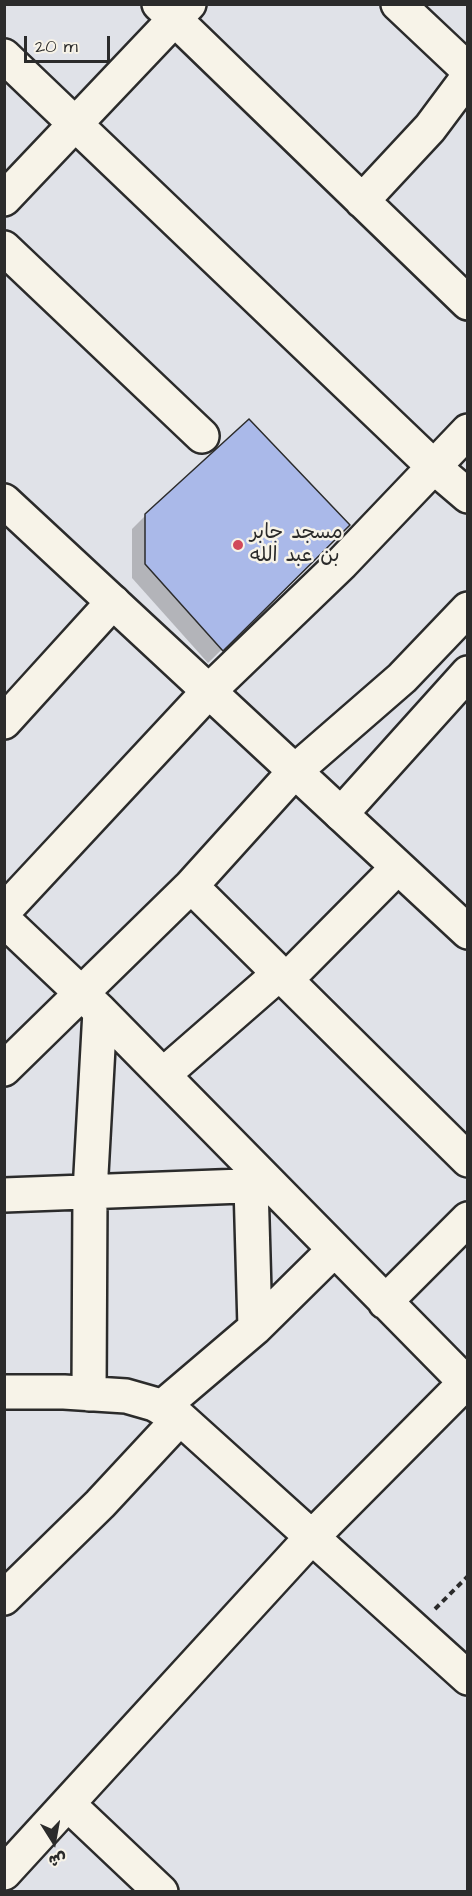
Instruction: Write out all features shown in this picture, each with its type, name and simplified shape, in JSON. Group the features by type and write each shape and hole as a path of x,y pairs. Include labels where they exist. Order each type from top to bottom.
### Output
{"street":[{"path":"398,4 468,70"},
{"path":"4,199 76,123 174,9 362,201 468,303"},
{"path":"4,56 434,467 468,496"},
{"path":"362,201 430,128 468,76"},
{"path":"4,248 202,436"},
{"path":"4,911 209,691 342,563 468,431"},
{"path":"4,501 468,932"},
{"path":"4,722 113,602"},
{"path":"4,1069 91,1002 191,886 295,771 402,678 468,609"},
{"path":"341,814 464,685"},
{"path":"163,1075 283,977 397,868"},
{"path":"191,886 468,1160"},
{"path":"4,920 91,1002 163,1075 260,1185 333,1251 466,1381 310,1539 69,1805 8,1861"},
{"path":"89,1394 91,1002"},
{"path":"4,1195 260,1185"},
{"path":"255,1328 260,1185"},
{"path":"385,1302 468,1219"},
{"path":"4,1598 100,1504 171,1413 333,1251"},
{"path":"4,1392 126,1396 171,1413 468,1678"},
{"path":"69,1805 161,1892"}],"path":[{"path":"414,1632 468,1576"}],"building":[{"name":"مسجد جابر بن عبد الله","path":"249,419 350,525 223,651 145,564 145,514"}],"place":[{"name":"مسجد جابر بن عبد الله","path":"238,545"}]}
